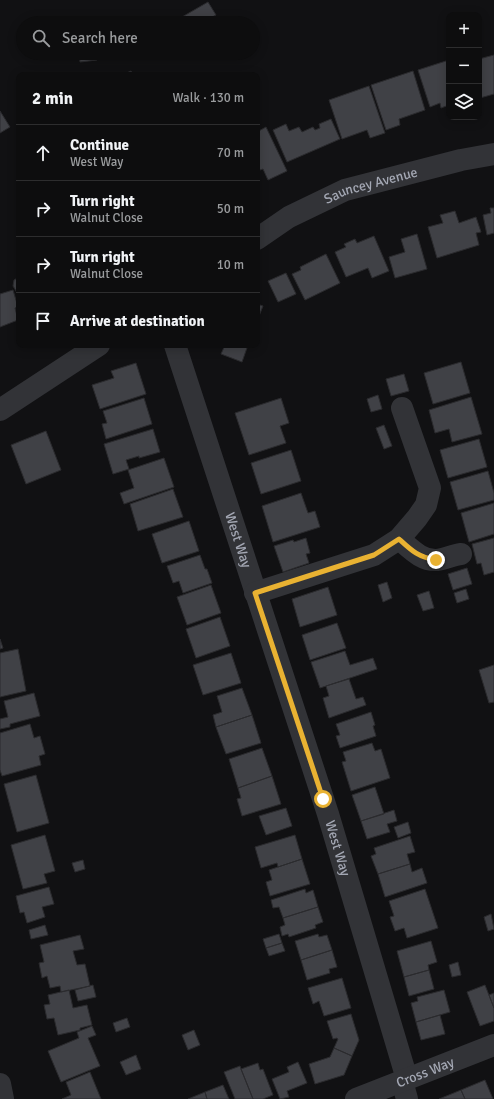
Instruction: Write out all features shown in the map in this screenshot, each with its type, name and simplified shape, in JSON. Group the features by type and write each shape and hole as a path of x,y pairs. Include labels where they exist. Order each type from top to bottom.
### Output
{"street":[{"name":"Sauncey Avenue","path":"260,237 289,217 344,190 461,160 494,154"},
{"path":"0,410 94,348"},
{"name":"West Way","path":"176,348 328,814 406,1086"},
{"path":"255,593 374,555 399,539 417,518 426,504 430,488 402,408"},
{"path":"399,539 415,553 425,558 436,560 461,554"},
{"name":"Cross Way","path":"356,1099 406,1086 494,1045"},
{"path":"0,1084 3,1099"}],"building":[{"path":"208,2 216,15 214,16 184,16"},
{"path":"494,55 494,94 482,97 482,84 482,58"},
{"path":"80,60 97,60 80,62"},
{"path":"446,61 446,106 441,108 440,103 430,107 418,70"},
{"path":"413,71 425,110 399,119 400,125 386,130 371,85"},
{"path":"369,86 385,133 370,138 367,130 342,139 329,100"},
{"path":"0,111 10,127 0,133"},
{"path":"331,119 340,139 287,162 273,130 286,124 289,131 299,127 302,132 313,127 315,130 320,128 319,124"},
{"path":"266,127 287,171 268,180 263,169 260,170 260,130"},
{"path":"490,208 494,208 494,233 487,235 483,215 491,213"},
{"path":"455,211 459,223 476,217 481,232 476,233 479,245 437,258 428,227 443,223 440,215"},
{"path":"417,234 427,269 395,278 389,257 405,252 401,239"},
{"path":"374,236 389,271 372,278 368,268 346,277 335,252 346,247 344,244 355,239 357,243"},
{"path":"326,254 340,283 305,300 292,274 301,270 300,267"},
{"path":"286,273 296,294 278,302 268,281"},
{"path":"16,279 16,291 13,286 14,280"},
{"path":"13,290 16,300 16,321 0,327 0,294"},
{"path":"260,305 263,306 260,314"},
{"path":"224,348 247,348 242,362 221,354"},
{"path":"461,362 470,393 433,404 424,373"},
{"path":"136,363 146,394 100,409 92,385 114,378 111,371"},
{"path":"404,374 409,391 391,396 386,379"},
{"path":"378,395 382,409 371,412 367,399"},
{"path":"471,397 482,434 452,442 449,429 435,433 429,410"},
{"path":"144,398 152,424 106,439 102,424 107,423 103,411"},
{"path":"281,398 289,423 280,426 286,443 249,455 235,413"},
{"path":"384,425 392,446 384,449 376,428"},
{"path":"153,429 160,452 126,460 129,469 113,474 104,444"},
{"path":"46,431 61,470 26,484 11,445"},
{"path":"479,439 487,467 448,478 440,450"},
{"path":"291,450 301,481 261,494 251,463"},
{"path":"164,458 174,487 124,504 120,493 134,488 128,470"},
{"path":"488,471 494,493 494,500 458,510 450,482"},
{"path":"173,489 183,517 138,531 130,504"},
{"path":"301,493 308,513 315,511 320,527 273,542 262,506"},
{"path":"494,503 494,534 469,542 461,513"},
{"path":"189,521 199,551 162,563 152,534"},
{"path":"306,538 310,553 306,554 309,563 283,572 274,546 293,540 294,542"},
{"path":"494,538 494,572 484,575 481,563 477,564 472,544"},
{"path":"200,555 212,583 183,593 179,581 173,583 167,566"},
{"path":"467,568 472,584 453,590 448,574"},
{"path":"387,582 392,598 383,602 378,585"},
{"path":"211,585 221,613 187,625 177,597"},
{"path":"328,587 337,615 300,627 292,599"},
{"path":"466,589 469,599 457,603 454,593"},
{"path":"429,591 434,608 423,611 417,595"},
{"path":"220,617 230,646 196,658 186,629"},
{"path":"337,623 346,648 310,660 302,635"},
{"path":"0,639 3,648 0,649"},
{"path":"18,649 26,691 0,697 0,653"},
{"path":"345,651 350,665 373,658 377,669 320,688 311,662"},
{"path":"231,653 241,683 203,695 193,665"},
{"path":"494,665 494,702 489,703 479,670"},
{"path":"349,679 356,699 363,697 366,705 329,718 323,698 329,696 326,686"},
{"path":"242,688 252,715 216,727 213,715 222,712 217,696"},
{"path":"34,693 40,716 10,724 10,727 0,729 0,719 8,717 4,701"},
{"path":"371,712 375,725 373,726 376,736 340,748 336,736 340,735 336,724"},
{"path":"252,715 261,743 226,754 216,727"},
{"path":"30,724 34,738 40,736 45,754 39,756 41,765 2,776 0,770 0,733"},
{"path":"372,743 375,751 381,749 390,778 351,791 342,762 346,761 343,752"},
{"path":"262,748 272,776 238,788 229,759"},
{"path":"36,775 49,823 17,832 4,784"},
{"path":"272,776 281,804 242,816 237,799 241,798 238,788"},
{"path":"375,787 384,814 361,821 352,795"},
{"path":"286,808 292,826 266,835 259,816"},
{"path":"394,810 397,821 387,824 390,832 367,839 361,821"},
{"path":"408,822 411,833 398,838 394,827"},
{"path":"45,835 55,871 44,874 47,883 23,889 11,845"},
{"path":"295,835 302,859 278,867 277,863 261,868 255,847"},
{"path":"410,836 415,852 407,854 410,864 378,874 371,856 376,854 374,848"},
{"path":"302,859 310,884 270,896 266,882 272,880 269,870"},
{"path":"83,860 85,869 75,872 72,863"},
{"path":"410,864 412,872 422,868 427,883 385,897 378,874"},
{"path":"49,887 54,904 42,907 45,917 27,923 24,912 20,913 16,896"},
{"path":"305,889 306,893 313,890 318,907 283,918 279,907 273,908 271,900"},
{"path":"425,889 438,928 407,938 404,928 395,931 390,917 394,916 389,901"},
{"path":"318,907 323,922 315,925 316,928 289,937 288,934 282,936 280,927 285,925 283,918"},
{"path":"491,914 494,929 488,931 484,917"},
{"path":"45,925 48,935 31,939 29,930"},
{"path":"279,934 282,943 266,948 263,939"},
{"path":"318,934 319,937 327,935 332,950 301,960 295,941"},
{"path":"80,935 84,949 73,951 77,965 85,964 90,986 61,992 60,986 50,988 47,976 42,978 39,963 44,962 40,945"},
{"path":"431,941 437,962 428,965 429,970 404,977 397,951"},
{"path":"282,943 285,951 269,956 266,948"},
{"path":"332,950 337,967 329,969 330,973 307,980 301,960"},
{"path":"458,962 461,975 452,977 449,965"},
{"path":"429,970 434,989 409,996 404,977"},
{"path":"342,978 351,1008 324,1016 319,1001 313,1004 308,988"},
{"path":"93,985 96,997 78,1001 75,990"},
{"path":"485,985 494,1008 494,1021 480,1026 467,992"},
{"path":"69,990 73,1008 87,1005 92,1025 80,1028 80,1030 58,1035 54,1018 47,1019 44,1005 50,1004 48,995"},
{"path":"444,990 450,1012 416,1022 411,1003 418,1001 417,997"},
{"path":"494,993 494,1008 489,995"},
{"path":"351,1014 359,1040 352,1056 334,1048 338,1039 333,1039 327,1021"},
{"path":"440,1015 445,1034 421,1040 416,1022"},
{"path":"127,1018 130,1027 116,1032 113,1023"},
{"path":"92,1026 96,1035 88,1038 100,1066 61,1082 48,1051 79,1038 77,1032"},
{"path":"194,1030 200,1045 188,1050 182,1035"},
{"path":"334,1048 352,1056 344,1075 315,1084 309,1064 330,1057"},
{"path":"136,1055 141,1069 126,1075 120,1062"},
{"path":"298,1062 307,1083 287,1091 289,1097 280,1099 272,1079 289,1072 287,1067"},
{"path":"258,1063 260,1070 263,1069 273,1095 263,1099 253,1099 241,1069"},
{"path":"240,1066 253,1099 235,1099 224,1072"},
{"path":"90,1072 101,1099 62,1099 71,1095 66,1082"},
{"path":"485,1080 493,1099 465,1099 461,1090"},
{"path":"223,1085 229,1099 207,1099 205,1092"},
{"path":"461,1090 465,1099 439,1099"},
{"path":"205,1092 207,1099 188,1099"}],"route":[{"path":"323,799 255,593 374,555 399,539 415,553 425,558 436,560"}]}
